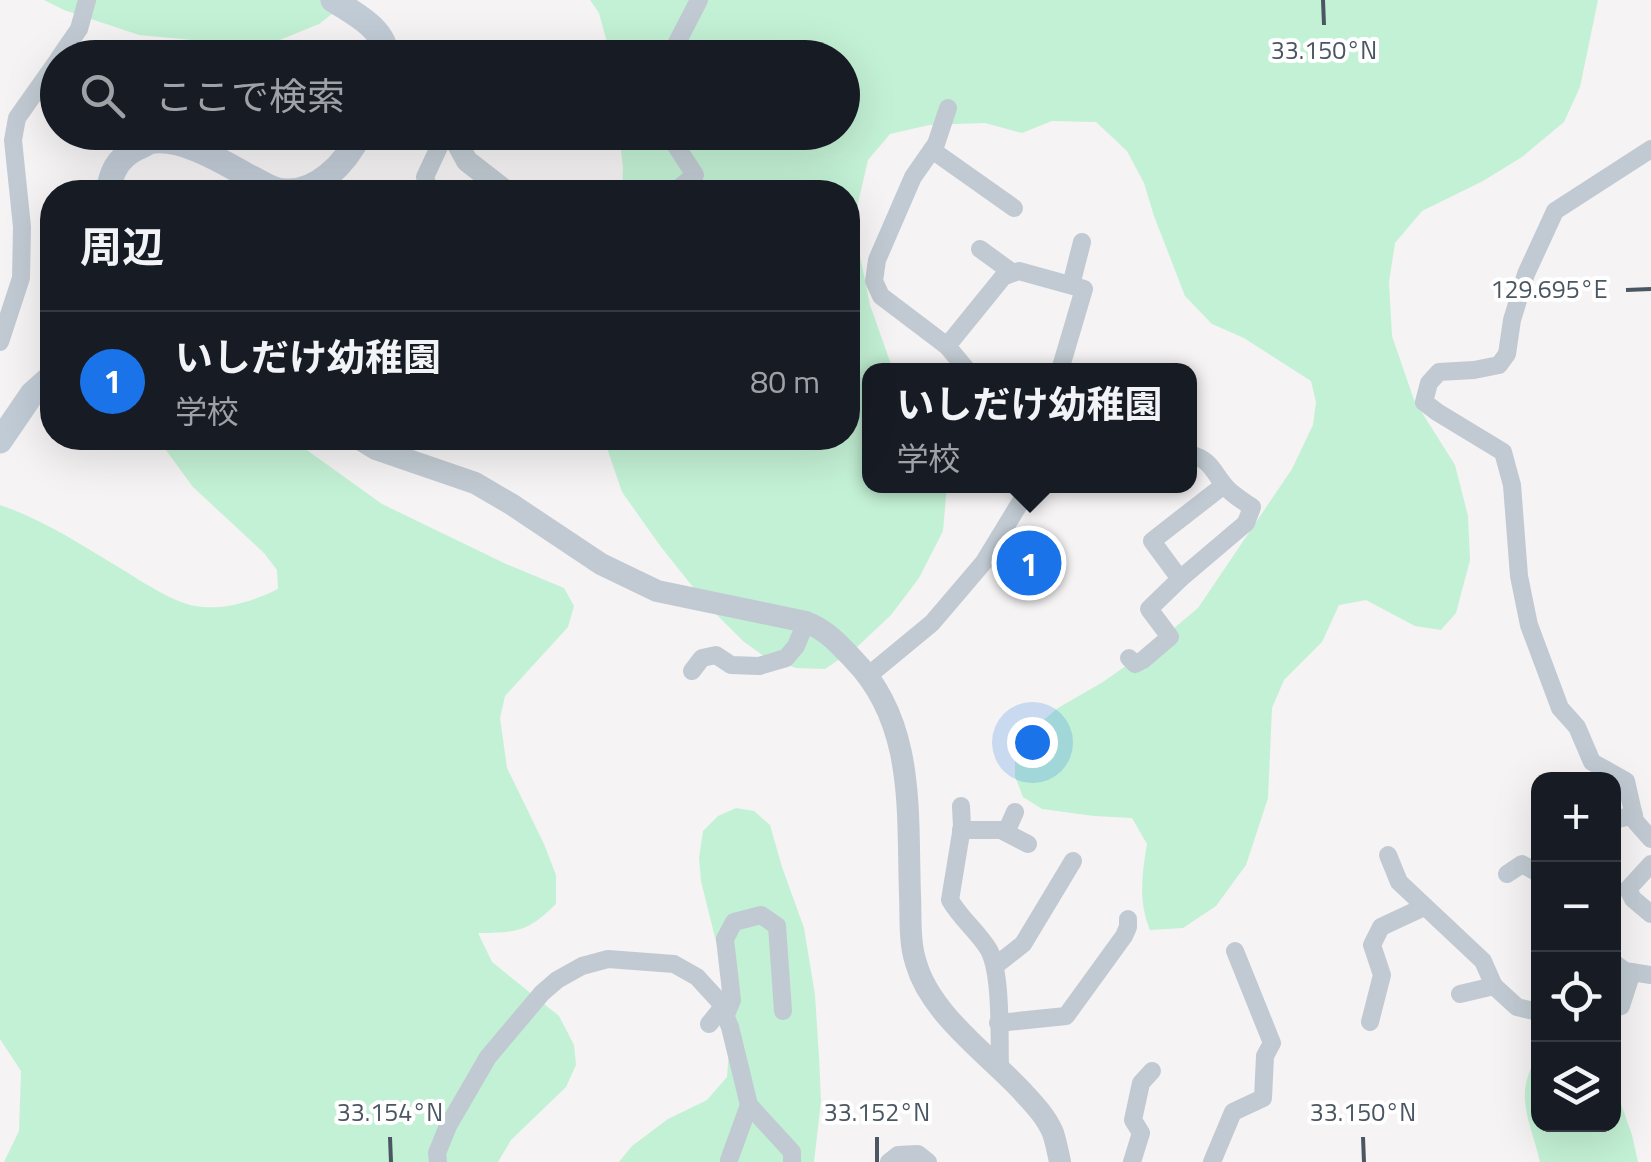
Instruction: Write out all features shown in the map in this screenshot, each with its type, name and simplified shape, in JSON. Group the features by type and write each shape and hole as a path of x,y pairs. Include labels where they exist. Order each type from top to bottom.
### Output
{"main road":[{"path":"333,0 368,23 382,40"},
{"path":"110,180 111,172 134,150"},
{"path":"194,150 256,180"},
{"path":"322,180 350,150"},
{"path":"0,441 40,387"}],"street":[{"path":"72,40 79,30 87,0"},
{"path":"679,40 699,0"},
{"path":"0,342 21,278 22,228 13,140 17,118 40,85"},
{"path":"948,108 932,150 913,177 876,260 874,281 881,296 946,346 961,363"},
{"path":"1651,149 1554,210 1526,274 1506,354 1499,365 1439,372 1430,383 1424,402 1503,452 1512,485 1519,576 1529,625 1560,708 1577,727 1592,762 1626,780 1635,821 1651,840"},
{"path":"426,180 439,150"},
{"path":"460,150 492,180"},
{"path":"679,150 695,175 689,180"},
{"path":"932,150 1014,208"},
{"path":"1071,285 1082,242"},
{"path":"980,249 1012,273"},
{"path":"946,346 1004,277 1019,270 1084,288 1062,363"},
{"path":"379,450 474,483 602,564 657,591 806,622 823,629 869,675 896,729 906,771 914,960 932,998 1037,1107 1053,1134 1060,1162"},
{"path":"1129,658 1135,664 1143,660 1170,637 1148,609 1246,522 1252,507 1224,486 1219,475 1197,456"},
{"path":"1180,579 1152,540 1224,486"},
{"path":"869,675 932,623 984,562 1024,493"},
{"path":"692,671 702,658 716,655 731,665 759,666 786,658 806,622"},
{"path":"961,806 962,830 950,900 996,966 1000,1068"},
{"path":"962,830 1007,830 1014,812"},
{"path":"1621,818 1634,814"},
{"path":"1001,830 1028,844"},
{"path":"1388,855 1399,882 1484,961 1494,986 1517,1007 1531,1010"},
{"path":"996,966 1023,944 1073,861"},
{"path":"1507,874 1522,864 1531,870"},
{"path":"1651,864 1628,889 1633,899 1651,914"},
{"path":"1370,1022 1382,975 1372,944 1381,927 1424,907"},
{"path":"719,1016 732,1000 725,939 734,922 760,915 777,926 783,1012"},
{"path":"998,1023 1066,1016 1124,936 1128,919"},
{"path":"1212,1162 1233,1112 1263,1098 1265,1056 1272,1043 1235,951"},
{"path":"438,1162 437,1152 448,1126 488,1057 542,992 582,966 608,959 674,964 697,977 719,1001 719,1016 749,1105 792,1152 792,1162"},
{"path":"1621,967 1651,975"},
{"path":"1621,1003 1632,972"},
{"path":"1460,994 1494,986"},
{"path":"1132,1162 1140,1133 1132,1120 1133,1081 1140,1083 1152,1071"},
{"path":"729,1160 749,1105"},
{"path":"888,1162 898,1155 918,1154 928,1162"}],"green space":[{"path":"44,0 350,0 319,24 280,40 192,40 139,35"},
{"path":"590,0 1598,0 1580,87 1564,122 1522,157 1422,211 1395,243 1389,282 1392,336 1414,400 1455,465 1468,516 1470,560 1456,613 1441,630 1415,626 1366,600 1339,605 1322,642 1284,680 1272,708 1268,798 1246,865 1216,906 1183,928 1150,930 1142,898 1147,844 1132,818 1042,809 1023,797 1015,776 1015,758 1027,734 1058,708 1148,650 1198,608 1292,469 1313,425 1316,402 1311,381 1244,338 1212,324 1185,296 1144,183 1127,151 1096,122 1052,121 1022,133 985,123 929,125 890,134 868,160 860,194 860,180 622,180 621,150 860,150 860,40 606,40 599,13"},
{"path":"860,256 870,305 891,363 862,363 862,493 946,493 943,531 919,578 891,615 856,648 825,669 796,668 765,657 709,607 622,492 608,450 860,450"},
{"path":"166,450 307,450 382,504 564,588 574,606 568,627 505,696 500,718 507,768 556,875 556,904 521,929 478,933 492,962 559,1016 574,1045 576,1065 566,1087 511,1140 498,1162 4,1162 19,1131 21,1071 0,1039 0,505 49,526 159,592 187,604 227,606 278,589 277,570 264,553 193,487"},
{"path":"736,808 754,811 770,825 804,928 815,995 821,1101 814,1162 619,1162 632,1146 668,1119 707,1100 727,1077 730,1036 726,982 699,858 703,831 718,816"},
{"path":"1531,1068 1531,1128 1525,1096"},
{"path":"1621,1104 1638,1162 1540,1162 1532,1132 1621,1132"}],"place":[{"name":"いしだけ幼稚園","path":"1029,563"}]}
